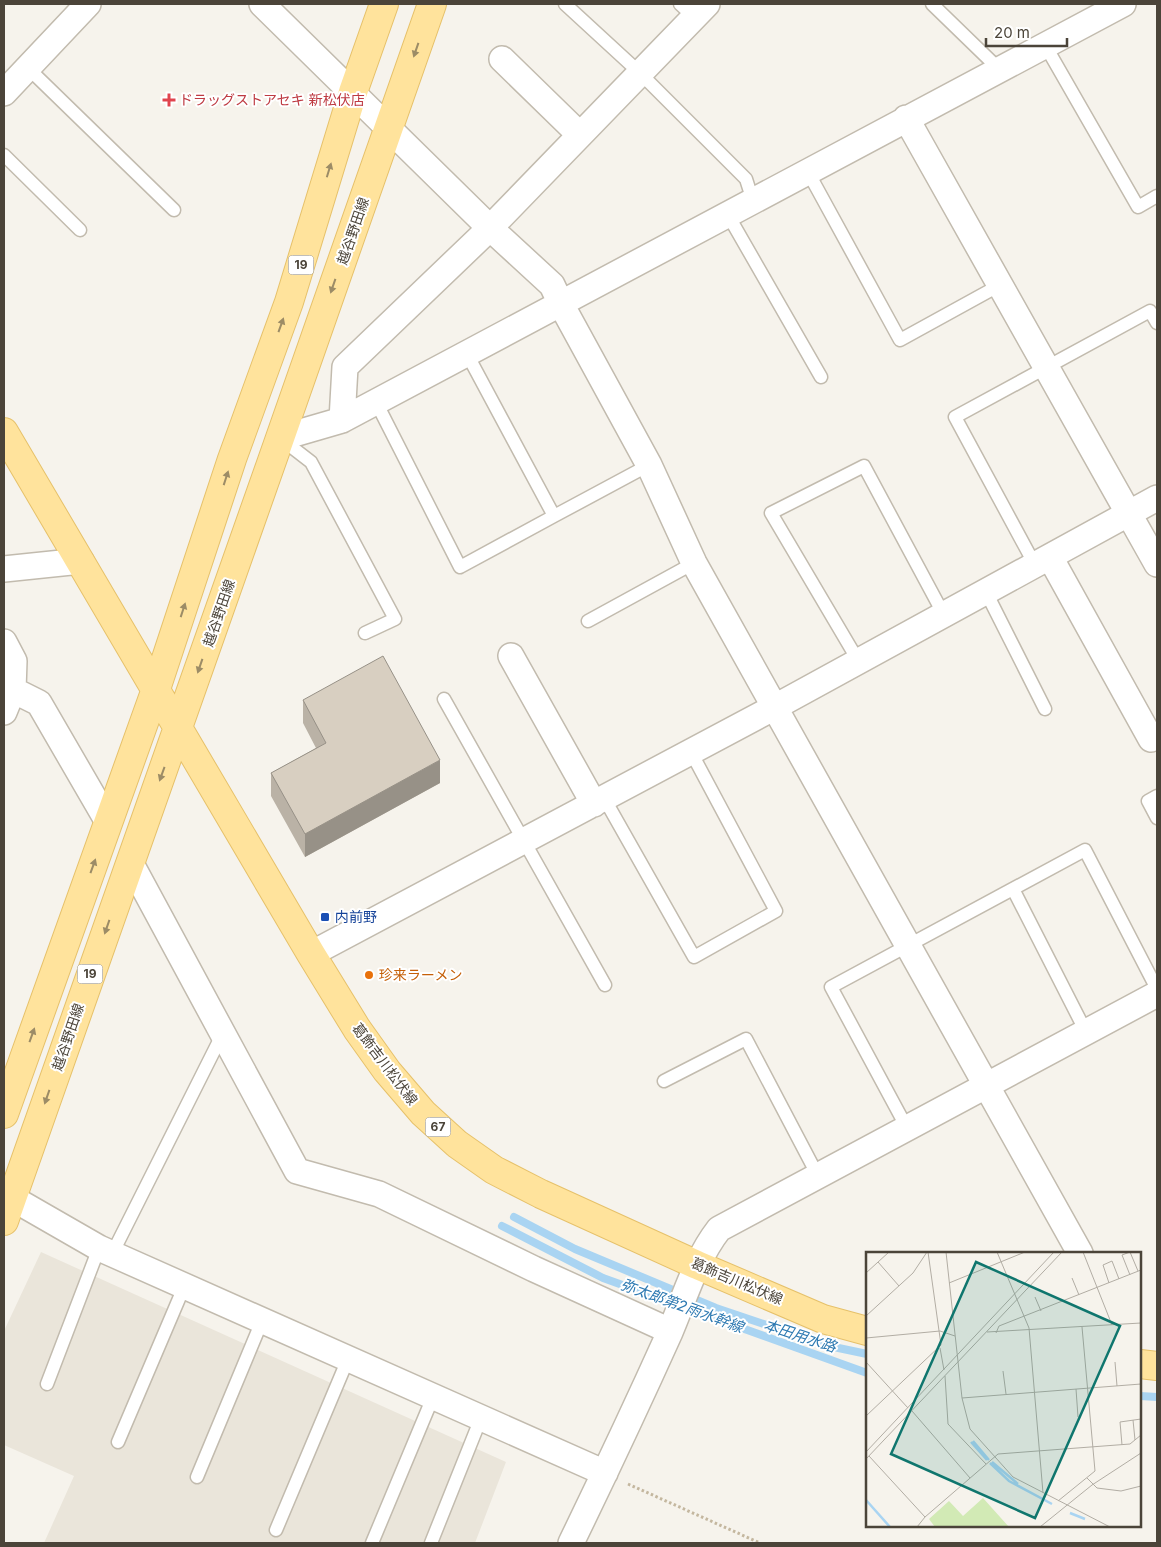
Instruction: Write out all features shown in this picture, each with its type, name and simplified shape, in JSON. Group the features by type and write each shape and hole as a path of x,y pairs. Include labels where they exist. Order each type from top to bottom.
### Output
{"main road":[{"name":"19","path":"4,1114 156,690 232,459 289,302 353,92 384,4"},
{"name":"越谷野田線","path":"8,1210 432,4"},
{"path":"4,432 156,690"},
{"name":"葛飾吉川松伏線","path":"156,690 357,1029 387,1072 423,1113 457,1144 494,1170 533,1190 697,1265 823,1319 866,1331"}],"street":[{"path":"4,93 88,4"},
{"path":"262,4 490,228 552,285 649,465 694,563 1079,1252"},
{"path":"342,420 345,367 490,228 640,73 694,8"},
{"path":"280,438 342,420 1045,45 1105,8"},
{"path":"502,59 580,135"},
{"path":"906,118 1157,564"},
{"path":"311,954 775,707 1157,498"},
{"path":"4,569 81,561"},
{"path":"1042,561 1151,739"},
{"path":"4,642 14,661 8,701 39,703 108,822"},
{"path":"510,656 599,801"},
{"path":"130,862 297,1171 379,1194 534,1269 670,1331"},
{"path":"571,1543 670,1331 697,1265 707,1244 719,1229 1157,994"},
{"path":"8,1210 106,1251 605,1473"}],"lane":[{"path":"565,4 640,73 746,179 753,201"},
{"path":"932,4 999,69"},
{"path":"1045,45 1138,207 1157,196"},
{"path":"28,68 174,210"},
{"path":"4,155 80,230"},
{"path":"808,172 900,340 1000,286"},
{"path":"728,214 821,377"},
{"path":"1042,561 955,417 1150,311 1157,323"},
{"path":"467,354 554,516"},
{"path":"376,402 460,567 649,465"},
{"path":"280,438 311,462 395,618 365,634"},
{"path":"858,662 771,513 864,466 944,615"},
{"path":"588,621 694,563"},
{"path":"986,592 1045,709"},
{"path":"444,699 606,986"},
{"path":"599,801 694,957 776,911 691,752"},
{"path":"1157,796 1148,801 1157,818"},
{"path":"907,1128 831,986 1085,850 1157,989"},
{"path":"1012,889 1086,1032"},
{"path":"47,1384 106,1251 223,1032"},
{"path":"664,1082 746,1038 818,1176"},
{"path":"118,1442 184,1286"},
{"path":"197,1477 262,1321"},
{"path":"276,1530 348,1359"},
{"path":"372,1543 433,1397"},
{"path":"431,1543 481,1418"}],"path":[{"path":"605,1473 760,1543"}],"shaded area":[{"path":"41,1252 506,1462 475,1543 44,1543 74,1476 4,1445 4,1331"}],"building":[{"path":"383,656 440,760 305,834 271,773 326,743 303,700"}],"waterway":[{"name":"本田用水路","path":"514,1217 575,1249 716,1308 829,1346 866,1354"},
{"name":"弥太郎第2雨水幹線","path":"502,1226 603,1278 866,1373"},
{"name":"弥太郎第2雨水幹線","path":"1141,1396 1157,1397"}],"place":[{"name":"ドラッグストアセキ 新松伏店","path":"169,100"},
{"name":"内前野","path":"325,917"},
{"name":"珍来ラーメン","path":"369,975"}]}
